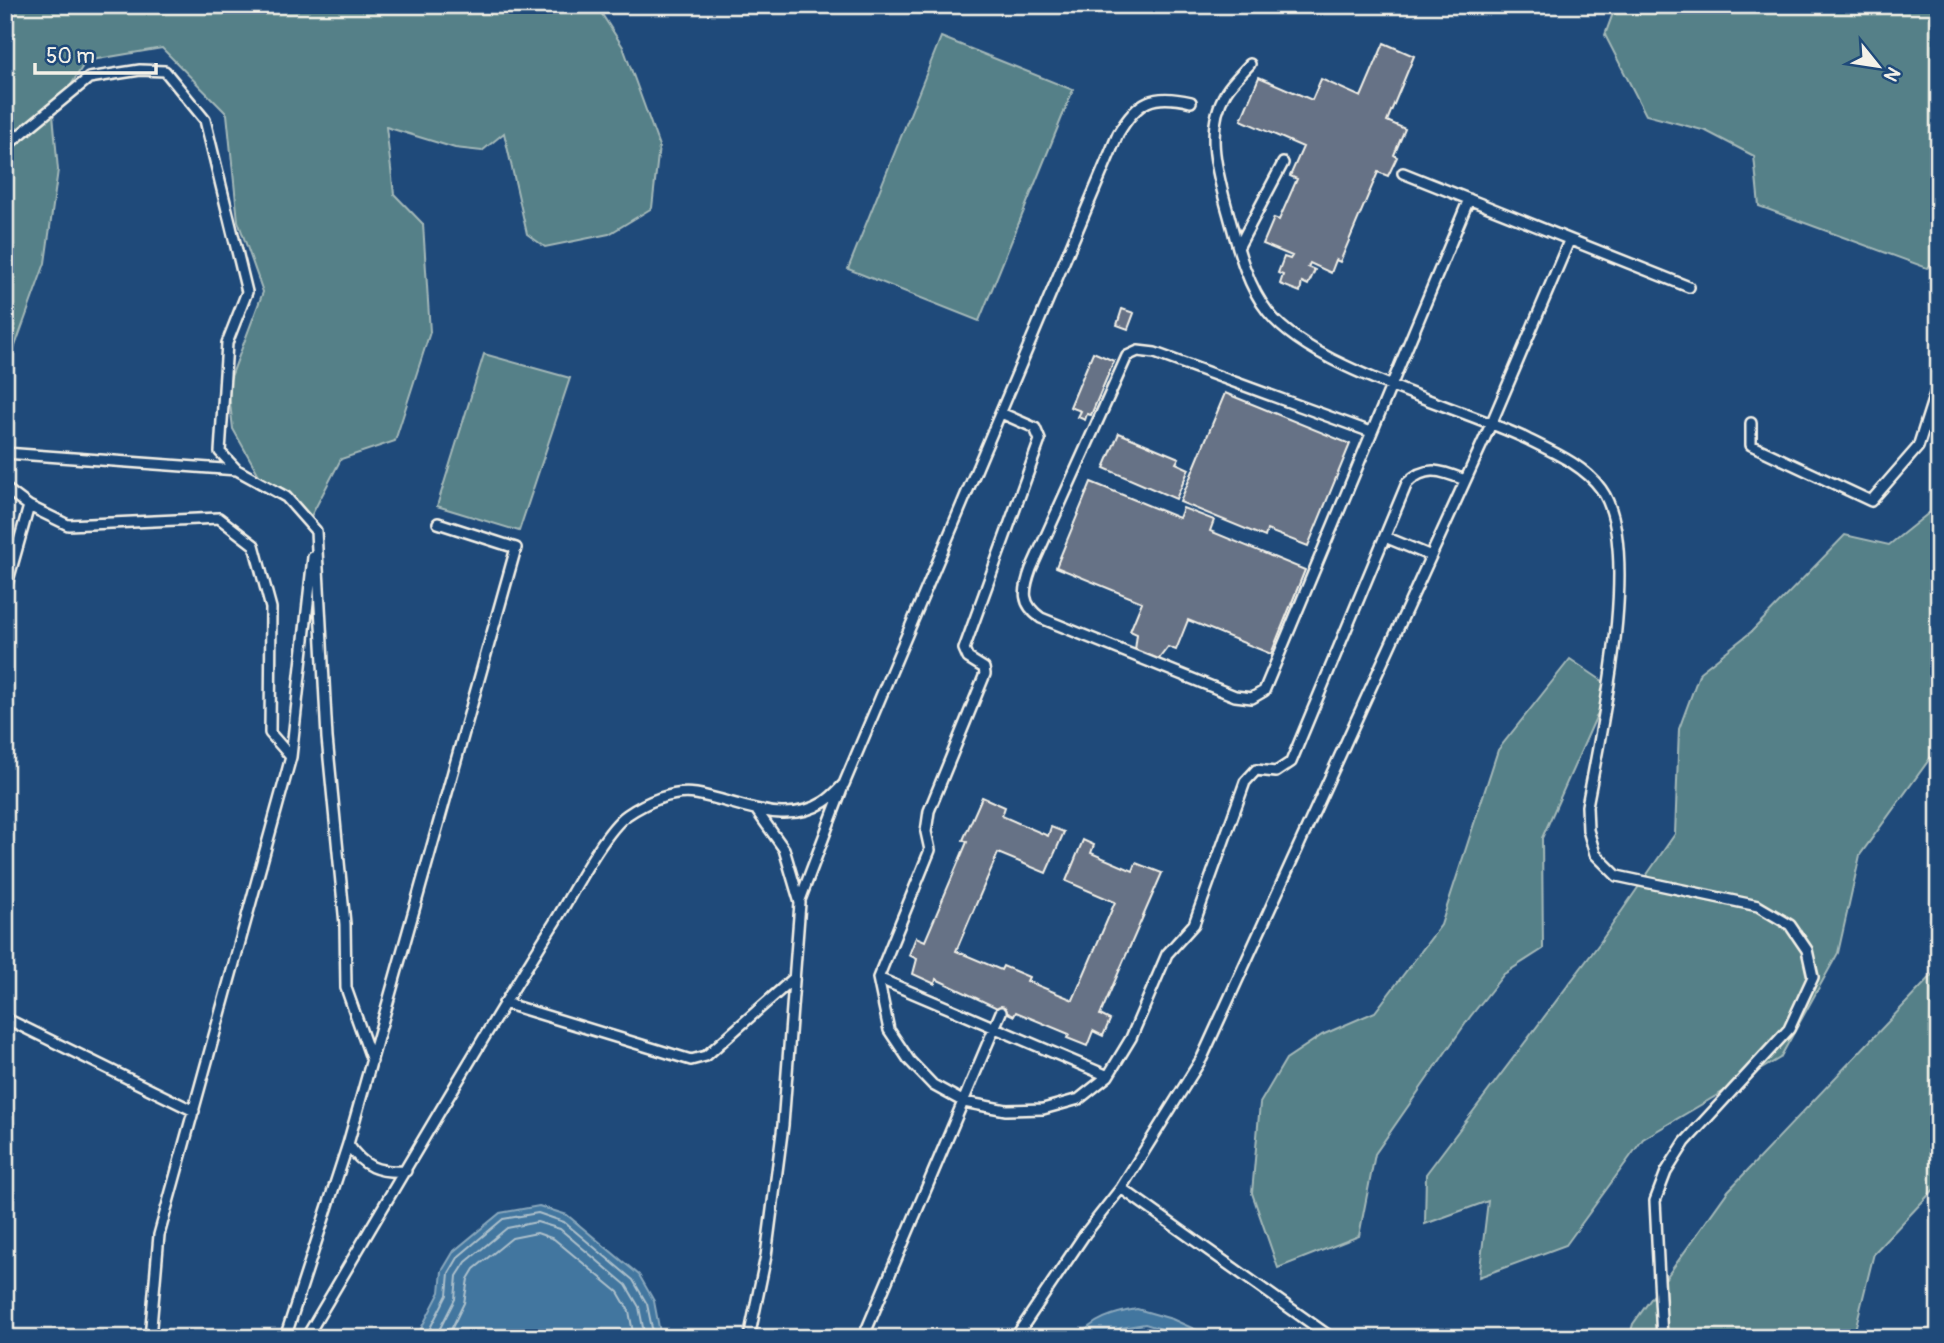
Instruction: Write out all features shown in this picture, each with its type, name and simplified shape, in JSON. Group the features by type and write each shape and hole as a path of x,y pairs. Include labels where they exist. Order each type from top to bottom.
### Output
{"lane":[{"path":"1250,64 1225,92 1213,126 1215,166 1238,248 1268,312 1288,332 1329,358 1492,422 1582,469 1602,489 1616,522 1618,580 1613,659 1587,806 1588,830 1595,854 1617,876 1758,906 1790,925 1807,950 1813,977 1789,1029 1685,1142 1666,1172 1655,1201 1662,1338"},
{"path":"5,147 89,78 141,70 165,71 205,120 247,292 227,343 220,453 237,471 286,497 316,531 327,738 345,924 346,988 372,1061"},
{"path":"749,1338 766,1256 783,1125 800,903 812,862 1118,134 1130,113 1146,101 1171,97 1191,102"},
{"path":"1238,248 1283,163"},
{"path":"1404,173 1689,287"},
{"path":"1371,432 1155,353 1138,351 1127,356 1031,569 1024,590 1025,603 1041,618 1236,696 1252,698 1264,691 1271,680 1469,199"},
{"path":"1015,1338 1085,1234 1121,1188 1202,1058 1492,422 1569,241"},
{"path":"1751,423 1751,445 1871,502 1918,447 1939,381"},
{"path":"1001,413 1035,428 1040,440 964,649 968,658 984,668 985,674 929,811 926,832 930,850 878,978 889,1030 933,1085 964,1102 1006,1110 1043,1109 1079,1099 1108,1076 1131,1038 1167,954 1194,924 1245,782 1256,770 1276,772 1291,762 1407,483 1418,472 1433,470 1465,480"},
{"path":"5,453 237,471"},
{"path":"5,488 29,506 68,525 219,518 254,545 271,608 270,733 291,757"},
{"path":"5,591 29,506"},
{"path":"285,1338 348,1144 516,548 438,523"},
{"path":"150,1338 159,1235 291,757 316,531"},
{"path":"1385,537 1431,556"},
{"path":"306,1338 504,1003 602,846 625,817 652,801 671,795 695,794 757,811 783,813 808,809 824,802 844,784"},
{"path":"757,811 784,849 800,903"},
{"path":"504,1003 691,1060 706,1056 794,978"},
{"path":"878,978 1108,1076"},
{"path":"863,1338 1001,1012"},
{"path":"5,1018 194,1111"},
{"path":"348,1144 357,1158 371,1168 386,1172 405,1171"},
{"path":"1121,1188 1332,1338"}],"green space":[{"path":"5,5 596,5 623,47 659,146 652,208 609,234 545,247 527,234 504,133 482,151 455,148 386,127 394,194 423,224 430,332 395,441 341,459 309,520 264,484 233,429 228,385 263,292 238,221 227,114 162,48 86,61 53,114 58,170 45,263 5,374"},
{"path":"1616,5 1939,5 1939,260 1927,268 1759,206 1754,156 1706,131 1646,115 1605,35"},
{"path":"941,37 1073,90 979,321 848,269"},
{"path":"484,354 570,378 519,531 437,506"},
{"path":"1939,432 1939,746 1860,855 1838,953 1780,1058 1643,1139 1566,1245 1479,1277 1488,1201 1425,1224 1426,1174 1599,944 1675,834 1679,729 1700,672 1751,632 1845,535 1889,545 1930,512 1931,456"},
{"path":"1570,659 1610,686 1542,838 1543,949 1504,974 1470,1017 1375,1154 1359,1236 1278,1268 1252,1193 1260,1103 1286,1059 1322,1035 1375,1012 1441,925 1498,750"},
{"path":"1939,968 1939,1184 1874,1253 1853,1338 1629,1338 1633,1324 1728,1191"}],"water":[{"path":"539,1206 567,1215 639,1275 654,1301 661,1338 416,1338 440,1292 442,1271 454,1251 500,1213"},
{"path":"1137,1309 1172,1319 1214,1338 1192,1338 1145,1324 1121,1328 1103,1338 1078,1338 1090,1326 1104,1318"}],"building":[{"path":"1384,43 1414,56 1387,121 1405,129 1394,155 1397,157 1388,176 1378,172 1340,262 1336,260 1331,273 1310,263 1308,267 1315,270 1308,285 1302,282 1300,292 1280,284 1283,275 1278,273 1284,257 1290,259 1292,256 1263,244 1274,218 1279,220 1297,179 1290,176 1303,147 1241,120 1259,77 1312,100 1321,79 1361,97"},
{"path":"1122,309 1134,313 1128,329 1117,325"},
{"path":"1093,352 1114,361 1091,415 1087,414 1085,420 1078,417 1081,411 1070,407"},
{"path":"1225,393 1350,444 1308,546 1267,530 1265,537 1180,502"},
{"path":"1119,433 1179,458 1176,463 1189,469 1176,499 1104,468"},
{"path":"1091,482 1179,518 1183,508 1214,520 1210,531 1305,570 1271,654 1188,620 1176,650 1168,647 1158,660 1135,650 1137,634 1130,631 1142,602 1056,567"},
{"path":"982,797 1005,807 1002,816 1048,836 1051,827 1064,832 1046,873 998,853 956,951 1001,970 1003,966 1029,977 1027,981 1073,1000 1115,902 1066,881 1083,840 1094,845 1091,853 1133,871 1136,863 1162,873 1100,1015 1110,1020 1103,1036 1093,1031 1087,1046 1067,1038 1069,1034 1016,1012 1014,1016 936,979 935,984 913,974 917,959 909,955 916,937 925,941 967,842 963,840"}]}
